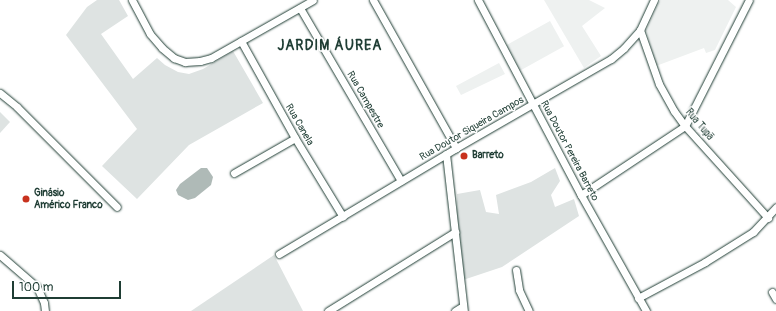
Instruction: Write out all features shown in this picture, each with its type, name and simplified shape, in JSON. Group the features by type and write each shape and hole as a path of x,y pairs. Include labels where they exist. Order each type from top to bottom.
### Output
{"street":[{"path":"132,0 150,34 162,48 174,58 185,62 200,62 211,58 313,0"},
{"path":"373,0 456,148"},
{"name":"Rua Doutor Pereira Barreto","path":"478,0 581,195 646,311"},
{"name":"Rua Doutor Siqueira Campos","path":"279,254 456,148 611,59 624,48 640,30 654,0"},
{"path":"581,195 685,126 749,0"},
{"name":"Rua Campestre","path":"300,8 401,181"},
{"name":"Rua Tupã","path":"640,30 659,84 666,98 685,126 768,218"},
{"name":"Rua Canela","path":"241,41 295,138 343,217"},
{"path":"0,93 17,107 117,207"},
{"path":"234,173 295,138"},
{"path":"446,154 464,309 455,311"},
{"path":"638,298 711,258 752,232 768,218 776,206"},
{"path":"328,311 455,232"},
{"path":"0,255 37,287 44,303 45,311"},
{"path":"516,270 518,290 529,311"},
{"path":"772,292 776,299"}],"shaded area":[{"path":"97,0 119,0 128,16 101,34 133,79 157,58 165,65 178,72 189,74 203,69 233,51 263,103 189,145 137,199 102,166 137,129 66,35 87,7"},
{"path":"544,0 589,0 605,8 582,26 601,56 584,68"},
{"path":"660,0 728,0 736,7 715,50 706,53 704,48 656,66 646,30"},
{"path":"550,21 564,46 520,71 506,45"},
{"path":"499,63 505,74 461,95 456,86"},
{"path":"0,112 10,122 0,133"},
{"path":"201,168 207,168 213,177 211,185 195,198 188,200 178,195 176,190 180,184"},
{"path":"555,168 560,181 551,195 555,207 574,199 579,216 502,267 463,280 457,235 457,194 480,190 486,212 499,214 496,195 531,182"},
{"path":"274,255 303,311 191,311"}],"place":[{"name":"Barreto","path":"464,156"},
{"name":"Ginásio Américo Franco","path":"26,199"}],"district":[{"name":"JARDIM ÁUREA","path":"330,46"}]}
